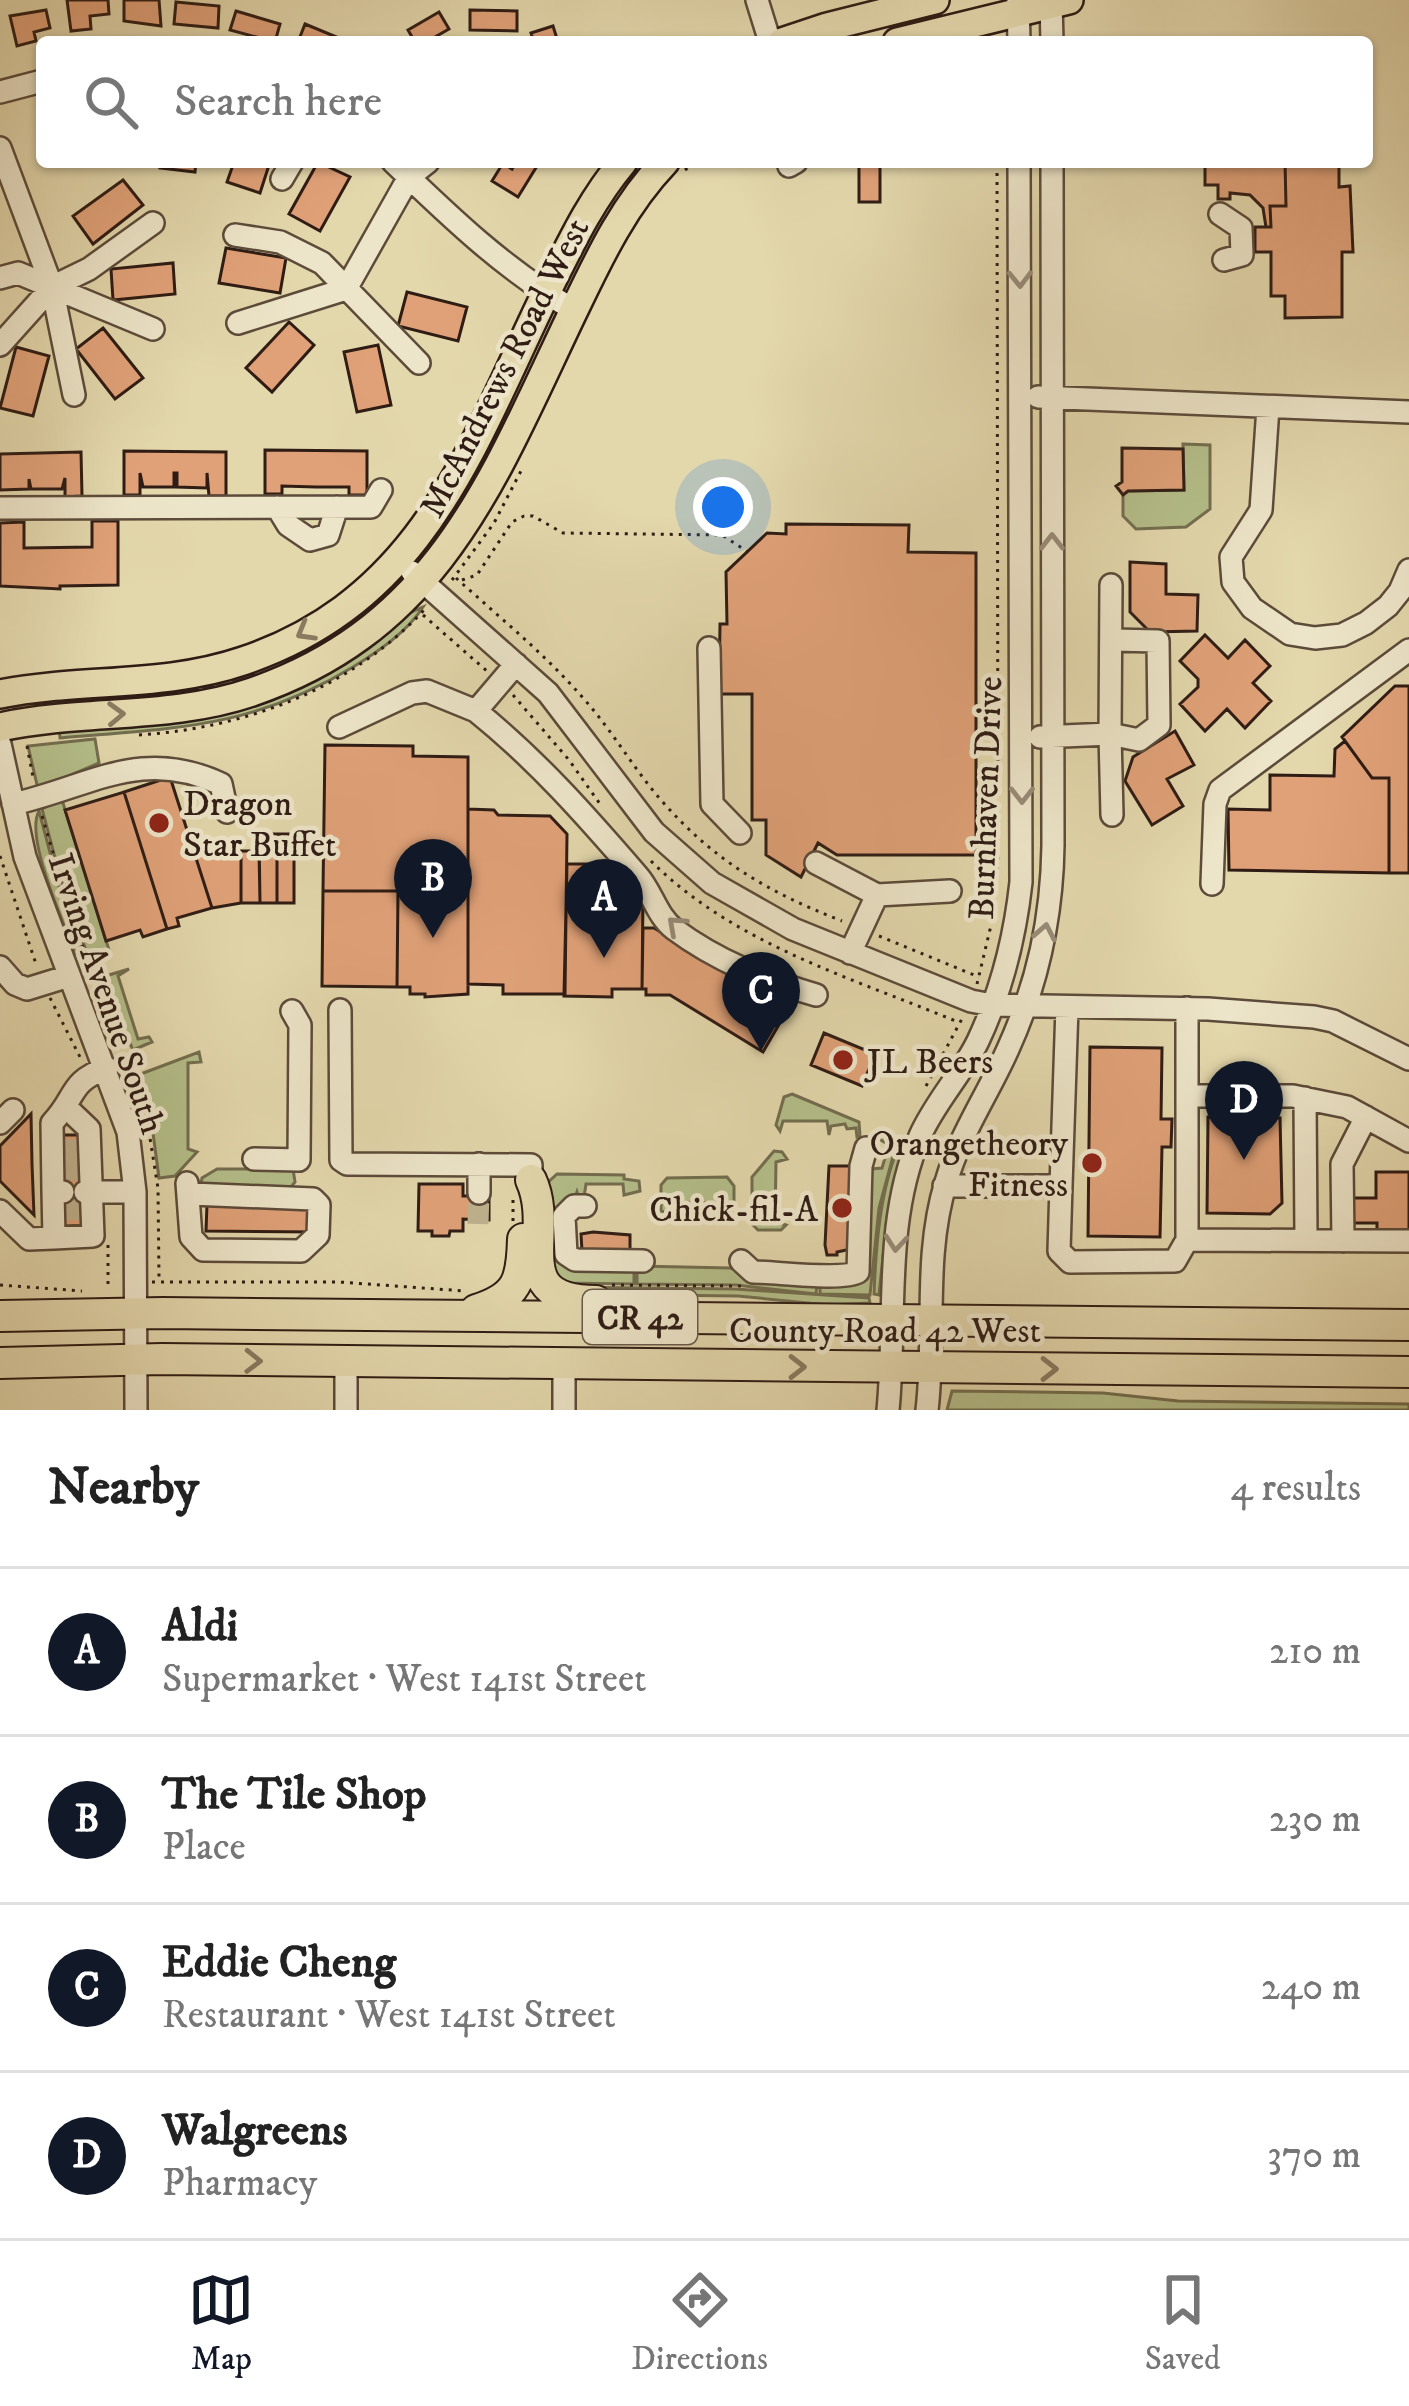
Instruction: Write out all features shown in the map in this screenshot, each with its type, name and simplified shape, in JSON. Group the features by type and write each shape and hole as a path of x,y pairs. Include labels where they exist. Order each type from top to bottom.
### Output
{"highway":[{"path":"458,1315 505,1299 516,1284 522,1261 523,1197 531,1180"},
{"path":"531,1180 539,1197 539,1272 544,1285 559,1296 716,1301 816,1320"},
{"name":"County Road 42 West","path":"0,1316 458,1315 1409,1325"},
{"name":"County Road 42 West","path":"0,1363 136,1359 1409,1372"},
{"path":"1299,1371 1409,1360"}],"main road":[{"path":"798,36 935,0"},
{"path":"918,36 1018,6 1057,1"},
{"name":"McAndrews Road West","path":"0,694 70,684 179,678 242,662 328,619 398,561 457,478 594,200 618,168"},
{"name":"McAndrews Road West","path":"0,727 35,719 184,710 252,692 345,647 424,581 481,500 619,222 660,168"}],"street":[{"path":"757,0 768,36"},
{"path":"1053,36 1057,1"},
{"path":"0,92 36,83"},
{"path":"0,148 8,193 52,287 74,395"},
{"name":"Burnhaven Drive","path":"888,1410 899,1212 920,1136 976,1044 981,1003 1004,979 1021,882 1019,168"},
{"name":"Burnhaven Drive","path":"927,1410 932,1368 932,1249 944,1186 1026,1006 1037,976 1051,898 1052,168"},
{"path":"238,323 346,289 401,170 488,252 574,310"},
{"path":"1220,214 1241,228 1242,255 1224,260"},
{"path":"0,345 52,287 89,269 153,223"},
{"path":"235,235 280,242 322,263 419,363"},
{"path":"0,278 18,273 153,329"},
{"path":"1021,396 1409,412"},
{"path":"1268,406 1261,510 1231,556 1233,582 1252,608 1290,634 1315,638 1342,634 1388,606 1409,570"},
{"path":"0,508 371,507 380,490"},
{"path":"278,507 288,525 310,541 328,535 338,507"},
{"path":"398,561 548,693 654,832 698,870 793,929 981,1003 1187,1008 1333,1021 1409,1059"},
{"path":"1111,584 1112,814"},
{"path":"1022,737 1110,734 1139,740 1159,725 1158,641 1112,640"},
{"path":"709,648 712,804 740,833"},
{"path":"1212,884 1215,804 1220,790 1409,650"},
{"path":"476,711 516,664"},
{"path":"339,728 412,693 428,692 476,711 520,746 585,814 646,885 670,926 741,970 816,994"},
{"name":"Irving Avenue South","path":"0,744 25,857 128,1132 135,1192 136,1410"},
{"path":"13,804 81,782 170,766 221,784 227,812"},
{"path":"816,863 877,895 950,891"},
{"path":"850,953 877,895"},
{"path":"0,967 15,984 27,989 69,976"},
{"path":"1067,1006 1059,1251 1070,1262 1175,1262 1187,1240 1187,1008"},
{"path":"340,1010 341,1160 347,1164 531,1165 531,1180"},
{"path":"254,1159 299,1160 300,1025 292,1011"},
{"path":"0,1211 29,1239 93,1236 52,1123 67,1108 70,1093 83,1076 107,1068"},
{"path":"1187,1096 1305,1098 1347,1107 1409,1141"},
{"path":"1305,1098 1306,1240"},
{"path":"54,1238 89,1129 67,1108"},
{"path":"1342,1241 1342,1164 1366,1117"},
{"path":"741,1261 753,1272 836,1278 858,1273 861,1166 866,1148"},
{"path":"479,1164 479,1193"},
{"path":"73,1180 135,1192"},
{"path":"944,1186 1061,1186"},
{"path":"189,1188 314,1199 319,1205 319,1235 301,1251 203,1250 191,1238 189,1188"},
{"path":"585,1206 574,1206 564,1216 566,1254 574,1260 643,1261"},
{"path":"1187,1240 1409,1241"},
{"path":"346,1362 346,1410"},
{"path":"564,1365 564,1410"}],"path":[{"path":"923,1092 981,1003 998,880 997,168"},
{"path":"460,582 477,575 512,522 533,516 563,533 722,535 748,552"},
{"path":"26,744 72,918 130,1050 144,1102 156,1164 159,1281"}],"green space":[{"path":"1183,444 1210,445 1210,509 1186,527 1136,529 1123,516 1123,495 1184,490"},
{"path":"423,607 401,633 373,654 280,703 211,722 60,738 59,728 145,724"},
{"path":"95,739 99,763 38,789 28,746"},
{"path":"58,800 63,803 109,950 88,956 42,809"},
{"path":"39,811 83,957 75,953 46,877 37,838"},
{"path":"129,969 118,976 138,1039 149,1037 152,1042 133,1050 99,978"},
{"path":"199,1052 201,1062 188,1063 188,1149 197,1152 175,1176 159,1178 138,1075"},
{"path":"792,1094 859,1122 860,1136 856,1128 847,1129 845,1124 831,1126 829,1135 827,1121 783,1121 780,1131 776,1125 784,1097"},
{"path":"882,1133 898,1138 879,1208 870,1295 820,1294 820,1286 853,1282 871,1169 882,1168 889,1145 879,1139"},
{"path":"901,1141 904,1151 887,1218 879,1295 874,1294 880,1216"},
{"path":"774,1151 787,1159 776,1162 775,1222 786,1225 781,1230 758,1230 752,1224 764,1223 765,1198 752,1196 752,1177"},
{"path":"217,1169 293,1169 295,1182 290,1188 201,1184 202,1178"},
{"path":"557,1174 624,1175 624,1179 639,1181 640,1191 624,1195 623,1184 586,1184 584,1197 579,1198 577,1192 559,1250 634,1266 634,1284 560,1283 543,1265 544,1186"},
{"path":"727,1177 734,1186 734,1210 729,1215 717,1203 676,1202 679,1215 661,1211 661,1185 667,1178"},
{"path":"637,1266 730,1268 817,1285 816,1294 736,1285 637,1284"},
{"path":"559,1287 735,1289 869,1298 870,1303 570,1294"},
{"path":"952,1391 1409,1404 1409,1410 947,1410"}],"building":[{"path":"67,0 108,0 109,14 90,16 91,29 71,31"},
{"path":"124,0 159,0 161,26 124,21"},
{"path":"176,2 219,6 218,28 174,24"},
{"path":"46,10 50,28 34,32 36,41 17,46 10,16"},
{"path":"470,10 517,11 517,31 470,30"},
{"path":"236,11 280,24 277,36 230,30"},
{"path":"439,12 449,29 437,36 412,36 408,30"},
{"path":"305,24 334,36 300,36"},
{"path":"553,26 556,36 532,36"},
{"path":"232,168 268,168 260,193 227,182"},
{"path":"315,168 331,168 350,177 320,231 289,214"},
{"path":"500,168 536,168 518,197 492,181"},
{"path":"859,168 880,168 880,202 859,202"},
{"path":"1205,168 1285,168 1286,206 1270,206 1271,227 1266,227 1263,208 1250,195 1230,193 1230,199 1218,199 1218,185 1205,185"},
{"path":"1285,168 1339,168 1339,187 1350,186 1353,252 1342,252 1342,317 1285,318 1285,296 1271,296 1271,252 1255,252 1255,227 1271,227 1270,206 1286,206"},
{"path":"123,180 143,205 93,244 73,216"},
{"path":"226,248 286,258 280,293 219,283"},
{"path":"173,263 175,294 113,300 111,269"},
{"path":"407,292 467,307 458,341 398,326"},
{"path":"289,322 314,345 272,392 246,368"},
{"path":"103,328 143,378 115,399 76,349"},
{"path":"378,345 391,405 357,412 344,352"},
{"path":"16,347 49,356 33,416 0,408"},
{"path":"1122,448 1183,449 1184,490 1123,495 1116,486 1122,482"},
{"path":"265,450 367,451 367,495 349,495 349,487 282,486 282,494 265,494"},
{"path":"124,451 226,452 226,496 209,496 207,473 207,488 177,487 177,473 174,487 143,487 140,473 140,495 124,495"},
{"path":"81,452 82,496 65,497 65,478 62,489 31,489 29,479 29,489 0,490 0,454"},
{"path":"92,521 118,521 118,585 0,586 0,523 24,522 24,548 92,547"},
{"path":"786,524 909,525 908,552 976,553 976,855 837,855 818,843 801,877 766,855 766,820 752,820 752,694 719,694 720,624 727,624 726,572 767,533 786,534"},
{"path":"1130,562 1166,564 1166,594 1198,595 1197,631 1150,632 1130,612"},
{"path":"1205,635 1228,658 1245,640 1270,666 1253,683 1271,701 1245,728 1227,709 1205,731 1180,704 1198,687 1198,679 1180,661"},
{"path":"1395,686 1409,686 1409,873 1389,873 1389,778 1372,778 1342,737"},
{"path":"1175,731 1194,765 1167,779 1183,806 1152,825 1125,781 1133,757"},
{"path":"1345,741 1372,778 1389,778 1389,873 1229,870 1228,809 1270,810 1270,775 1334,776 1335,749"},
{"path":"325,745 413,746 413,756 468,757 468,891 323,891"},
{"name":"Dragon Star Buffet","path":"170,777 212,908 177,918 179,926 167,929 124,792"},
{"path":"124,792 167,929 143,937 140,930 106,941 65,810"},
{"path":"468,809 550,816 567,834 565,994 503,994 503,985 468,984"},
{"path":"259,834 277,834 277,903 260,903"},
{"path":"277,834 294,834 294,903 277,903"},
{"path":"210,850 241,851 241,903 212,908 195,855"},
{"path":"241,851 259,851 260,903 241,903"},
{"path":"613,859 643,894 642,989 612,989 612,997 564,996 567,864 597,864 601,869"},
{"path":"323,891 398,891 397,987 322,986"},
{"path":"398,891 468,891 468,994 425,997 410,994 410,987 397,987"},
{"path":"643,928 654,928 788,1009 763,1052 670,995 646,995 642,989"},
{"name":"JL Beers","path":"824,1033 875,1054 862,1086 811,1065"},
{"path":"1090,1047 1162,1048 1161,1119 1172,1119 1171,1147 1162,1147 1160,1237 1088,1236"},
{"path":"31,1114 34,1215 0,1181 0,1146"},
{"path":"1208,1117 1280,1118 1282,1203 1270,1214 1207,1213"},
{"path":"63,1135 84,1135 85,1228 64,1228"},
{"name":"Chick-fil-A","path":"829,1166 853,1166 851,1249 837,1255 827,1255 825,1245"},
{"path":"1376,1172 1409,1172 1409,1230 1377,1230 1377,1223 1349,1223 1348,1198 1376,1198"},
{"path":"419,1184 463,1184 463,1196 489,1196 489,1220 463,1219 463,1231 450,1231 449,1236 418,1231"},
{"path":"207,1204 315,1205 315,1232 206,1231"},
{"path":"581,1234 630,1235 630,1251 582,1251"}],"tunnel":[{"path":"63,1150 84,1150"},
{"path":"63,1170 84,1170"},
{"path":"478,1224 479,1193"},
{"path":"63,1209 85,1210"}],"place":[{"name":"Dragon Star Buffet","path":"159,823"},
{"name":"The Tile Shop","path":"433,938"},
{"name":"Aldi","path":"604,958"},
{"name":"Eddie Cheng","path":"761,1051"},
{"name":"JL Beers","path":"843,1060"},
{"name":"Walgreens","path":"1244,1160"},
{"name":"Orangetheory Fitness","path":"1092,1163"},
{"name":"Chick-fil-A","path":"842,1208"}]}
